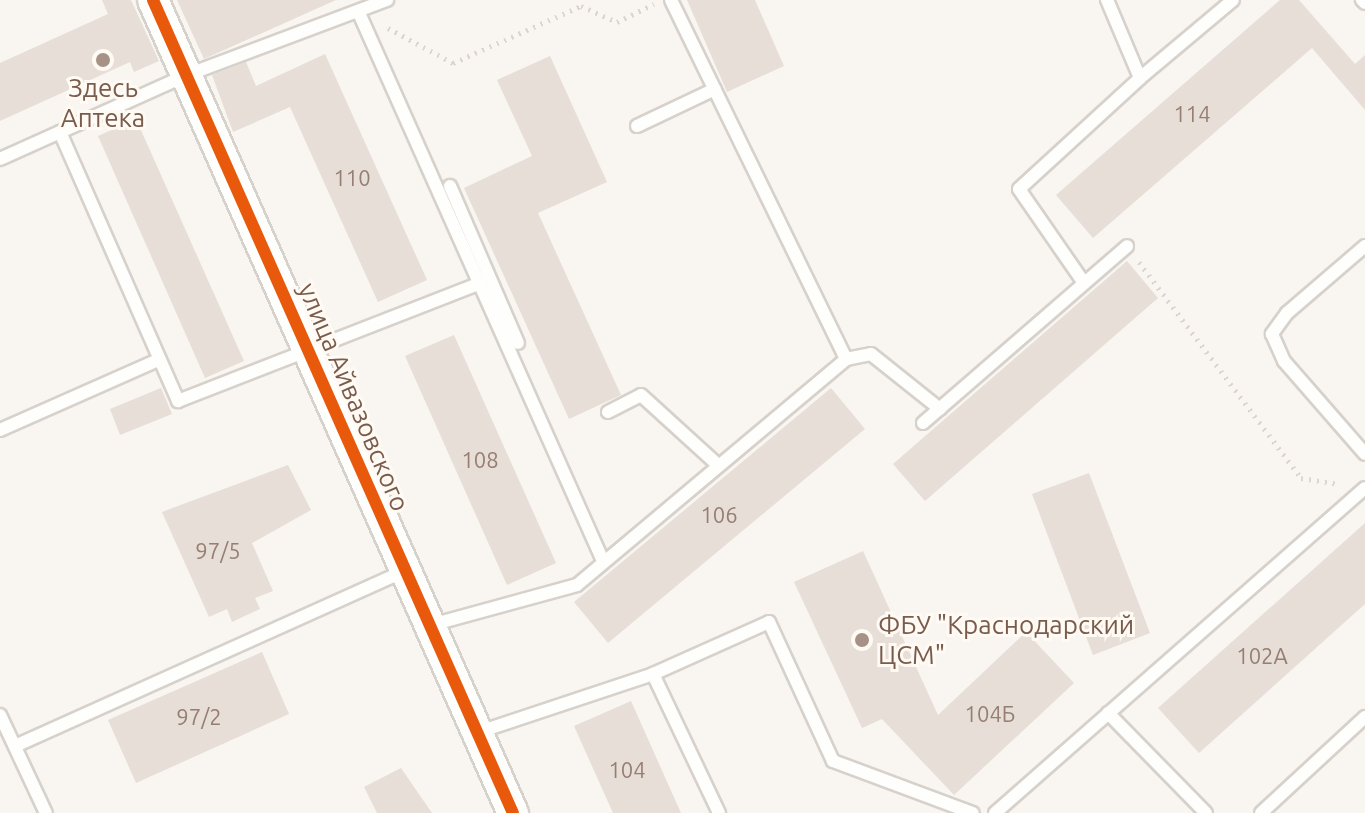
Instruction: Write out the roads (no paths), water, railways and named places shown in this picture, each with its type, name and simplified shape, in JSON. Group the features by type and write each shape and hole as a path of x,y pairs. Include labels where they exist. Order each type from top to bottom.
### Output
{"street":[{"name":"улица Айвазовского","path":"153,0 309,346 475,733 513,813"}],"lane":[{"path":"0,159 187,75 387,0"},
{"path":"671,0 846,359"},
{"path":"1107,0 1140,78"},
{"path":"1084,283 1019,189 1140,78 1233,0"},
{"path":"359,13 603,561"},
{"path":"637,126 715,89"},
{"path":"60,132 178,401 309,346 480,283"},
{"path":"450,186 518,343"},
{"path":"923,423 1127,246"},
{"path":"1365,246 1287,313 1272,334 1284,361 1365,454"},
{"path":"430,625 577,585 846,359 871,354 940,409"},
{"path":"0,430 158,360"},
{"path":"608,412 641,395 718,465"},
{"path":"995,813 1365,488"},
{"path":"15,746 405,571"},
{"path":"475,733 653,674 769,622 833,761 973,813"},
{"path":"653,674 719,813"},
{"path":"1108,713 1206,813"},
{"path":"0,715 46,813"},
{"path":"1261,813 1365,717"}],"place":[{"name":"Здесь Аптека","path":"103,60"},
{"name":"ФБУ \"Краснодарский ЦСМ\"","path":"862,640"}]}
